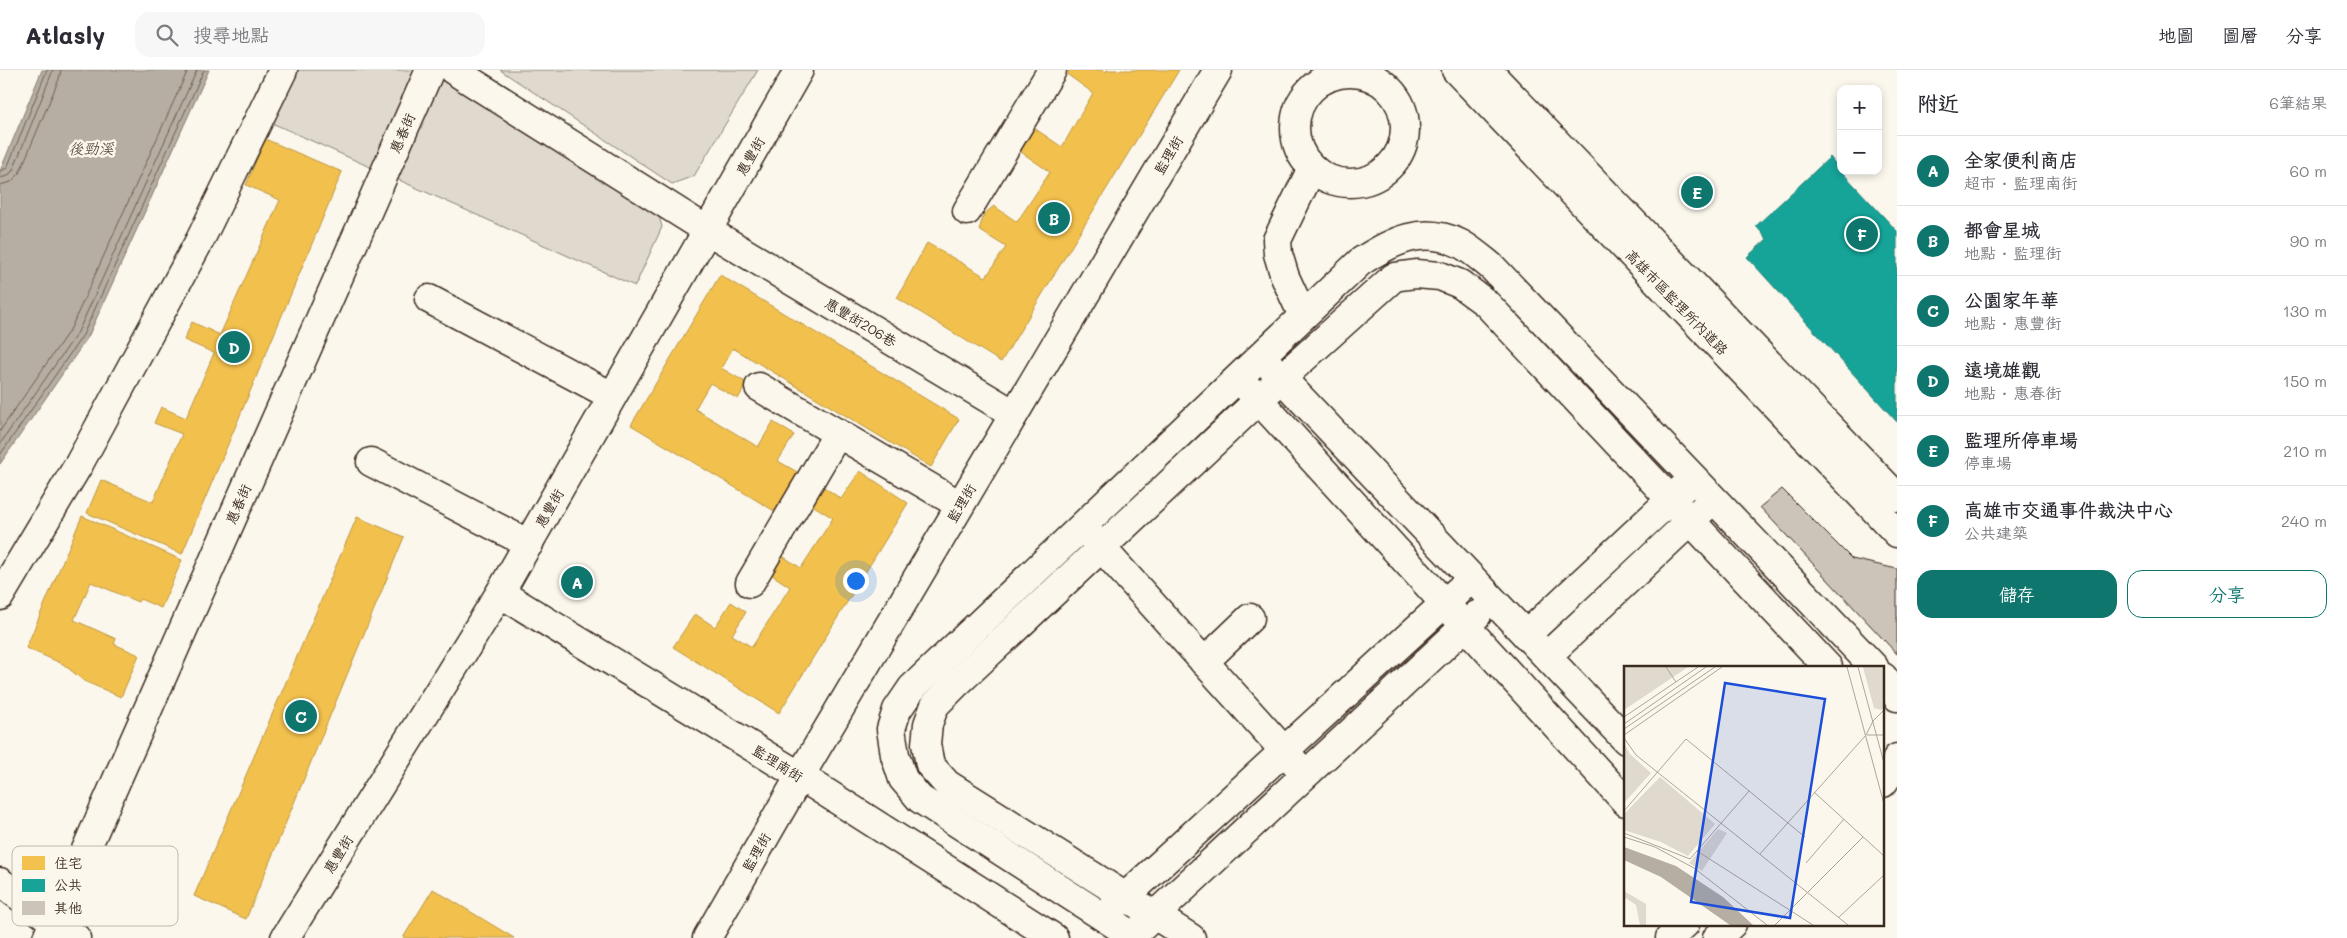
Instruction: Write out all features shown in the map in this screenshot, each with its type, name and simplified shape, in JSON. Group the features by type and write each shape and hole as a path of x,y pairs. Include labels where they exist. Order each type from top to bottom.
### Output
{"street":[{"path":"0,596 79,464 201,238 284,70"},
{"name":"惠春街","path":"87,846 430,70"},
{"name":"惠豐街206巷","path":"453,70 707,230 1014,414"},
{"name":"惠豐街","path":"285,938 500,593 799,70"},
{"path":"967,211 1052,70"},
{"name":"監理街","path":"707,938 800,776 1218,70"},
{"name":"高雄市區監理所內道路","path":"1456,70 1897,533"},
{"name":"高雄市區監理所內道路","path":"1470,70 1897,515"},
{"name":"高雄市區監理所內道路","path":"1487,70 1897,497"},
{"path":"1349,72 1390,76 1404,112 1406,130 1402,148 1393,164 1380,175 1362,182 1345,183 1327,178 1312,168 1301,153 1296,135 1296,117 1302,100 1314,85 1330,76 1349,72"},
{"path":"1303,316 1285,277 1278,254 1277,240 1312,168"},
{"path":"1493,600 1155,915 1134,937 920,799 903,779 895,754 891,729 897,710 912,688 1360,262 1385,246 1411,236 1433,236 1462,244 1493,268 1873,666"},
{"path":"1191,938 948,784 930,765 926,744 928,724 935,704 1258,400 1394,277 1416,274 1440,276 1460,284 1486,303 1827,666"},
{"path":"429,299 612,396"},
{"path":"1261,356 1624,738"},
{"path":"1238,378 1624,800"},
{"path":"760,386 960,505"},
{"path":"750,582 838,433"},
{"path":"371,462 529,544"},
{"path":"1526,636 1694,478"},
{"path":"1547,656 1714,499"},
{"path":"1082,527 1306,774"},
{"path":"1104,917 1117,891 1284,751 1472,578"},
{"name":"監理南街","path":"500,593 800,776 1054,938"},
{"path":"1204,662 1250,618"},
{"path":"1884,678 1897,697"},
{"path":"1884,782 1895,766 1897,758"},
{"path":"0,882 12,894"},
{"path":"1670,938 1683,926"},
{"path":"1717,938 1730,926"},
{"path":"50,930 76,938"}],"shaded area":[{"path":"297,70 437,70 657,208 662,227 635,286 272,123"},
{"path":"500,70 758,70 694,176 672,184"}],"water":[{"name":"後勁溪","path":"42,70 209,70 88,337 0,464 0,171"}],"building: 住宅":[{"path":"1069,70 1103,70 1106,72 1107,70 1179,70 1001,362 897,298 927,243 986,277 1006,247 979,230 984,214 994,206 1017,222 1050,172 1021,152 1024,138 1034,128 1062,147 1093,93 1068,75"},
{"path":"265,139 342,172 182,554 87,513 101,480 153,502 182,434 154,423 161,407 186,418 214,353 184,340 192,322 220,335 280,200 246,185"},
{"path":"720,275 959,419 931,467 733,348 721,368 747,383 738,399 710,383 695,409 758,447 773,422 794,435 778,461 799,473 776,512 631,425"},
{"path":"860,471 908,503 779,713 673,647 695,614 715,627 731,602 746,612 732,635 752,647 790,587 765,570 776,552 801,568 833,518 809,503 821,485 841,499"},
{"path":"82,516 182,560 161,608 140,599 138,602 91,582 74,620 116,639 114,644 139,655 121,697 84,681 63,664 26,648"},
{"path":"357,517 404,537 246,919 194,896"},
{"path":"433,889 514,938 403,938"}],"building: 公共":[{"path":"1830,157 1837,166 1837,175 1845,175 1897,231 1897,422 1747,257 1767,239 1756,226"}],"building: 其他":[{"path":"1782,489 1852,559 1897,569 1897,654 1760,507"}],"place":[{"name":"監理所停車場","path":"1697,192"},
{"name":"都會星城","path":"1054,218"},
{"name":"高雄市交通事件裁決中心","path":"1862,234"},
{"name":"遠境雄觀","path":"234,347"},
{"name":"全家便利商店","path":"577,582"},
{"name":"公園家年華","path":"301,716"}]}
